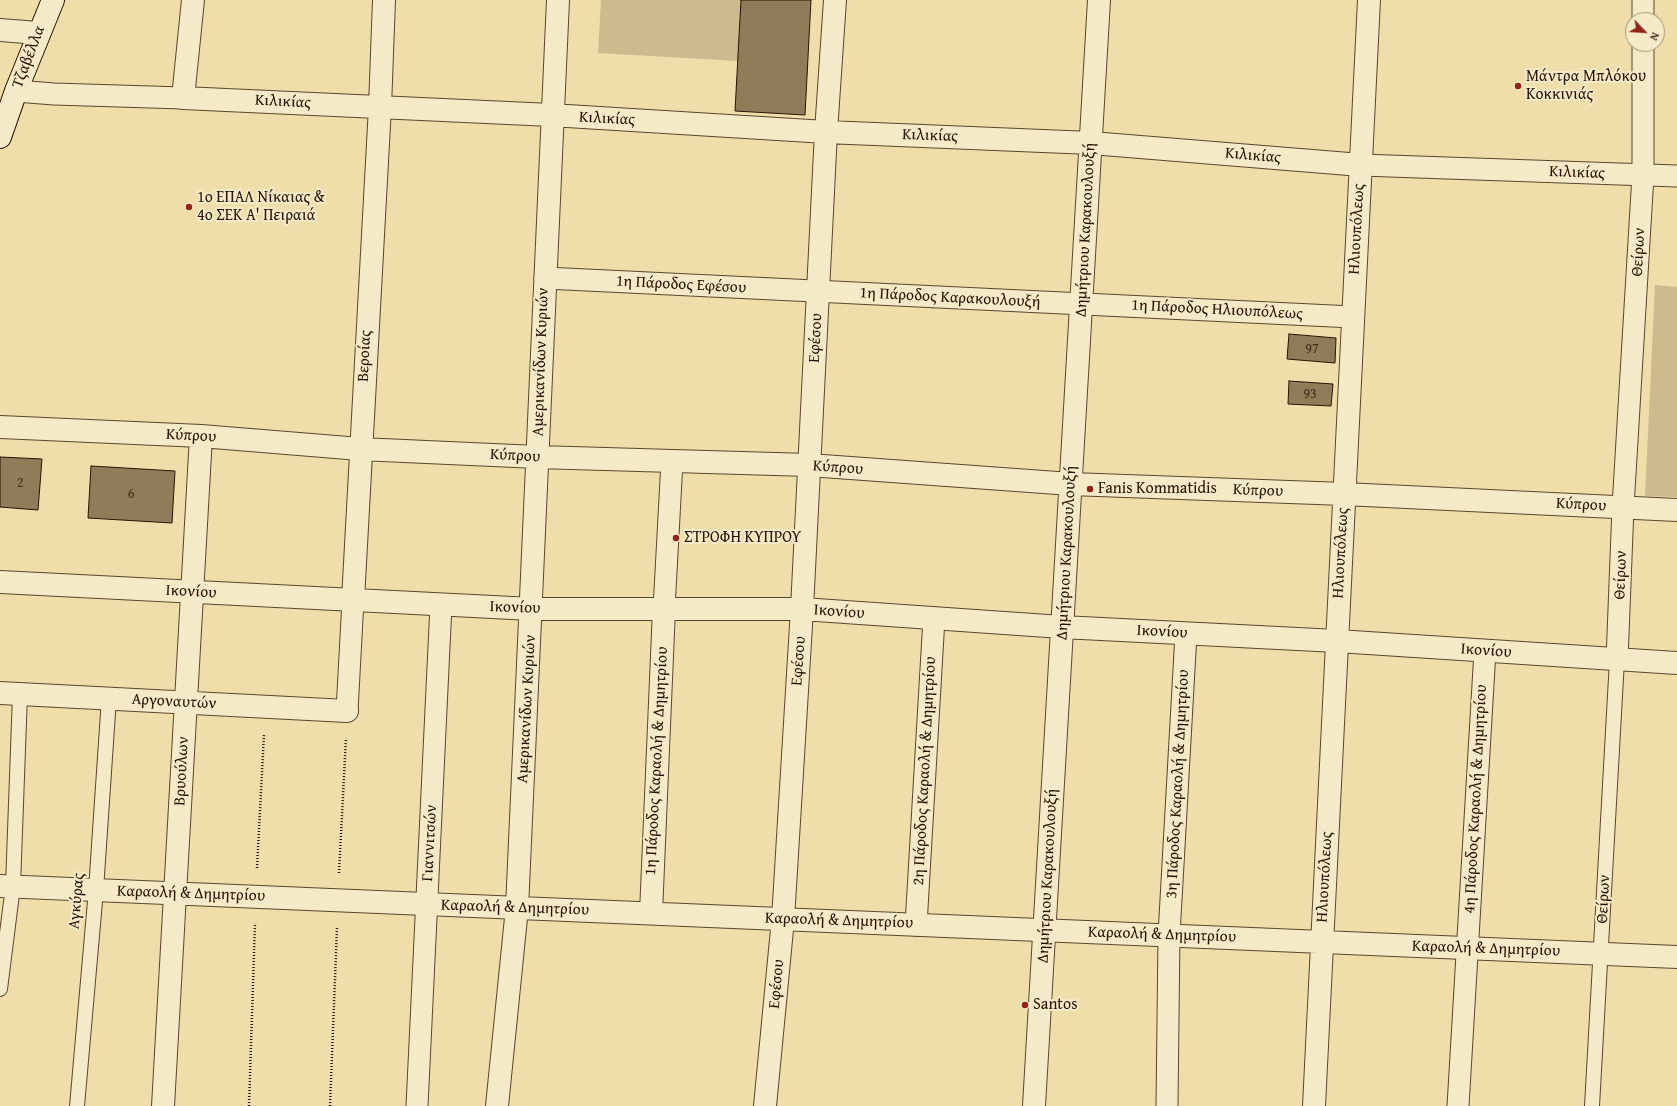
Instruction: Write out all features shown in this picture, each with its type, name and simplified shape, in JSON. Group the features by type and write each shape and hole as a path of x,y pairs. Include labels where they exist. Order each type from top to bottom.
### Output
{"street":[{"path":"183,98 194,0"},
{"name":"Βεροίας","path":"347,711 360,449 380,107 384,0"},
{"name":"Αμερικανίδων Κυριών","path":"497,1106 517,908 532,609 537,458 558,0"},
{"name":"Εφέσου","path":"765,1106 783,919 802,609 826,132 835,0"},
{"name":"Δημήτριου Καρακουλουξή","path":"1034,1106 1099,0"},
{"name":"Ηλιουπόλεως","path":"1314,1106 1369,0"},
{"path":"1643,0 1643,12"},
{"name":"Τζαβέλλα","path":"0,137 49,2"},
{"path":"0,30 38,33"},
{"name":"Θείρων","path":"1617,660 1623,506 1643,175 1643,52"},
{"name":"Κιλικίας","path":"16,91 54,94 183,98 552,115 826,132 1091,143 1361,165 1677,176"},
{"name":"1η Πάροδος Εφέσου","path":"545,278 818,291"},
{"name":"1η Πάροδος Καρακουλουξή","path":"818,291 1081,304"},
{"name":"1η Πάροδος Ηλιουπόλεως","path":"1081,304 1353,317"},
{"name":"Κύπρου","path":"0,427 201,436 360,449 537,458 809,466 1071,484 1344,494 1623,506 1677,510"},
{"name":"Βρυούλων","path":"163,1106 201,436"},
{"path":"664,609 672,461"},
{"name":"Ικονίου","path":"0,582 532,609 802,609 1062,627 1337,641 1677,663"},
{"name":"Γιαννιτσών","path":"417,1106 441,605"},
{"name":"1η Πάροδος Καραολή & Δημητρίου","path":"651,914 664,609"},
{"name":"2η Πάροδος Καραολή & Δημητρίου","path":"916,925 934,618"},
{"name":"3η Πάροδος Καραολή & Δημητρίου","path":"1167,1106 1169,935 1186,634"},
{"name":"4η Πάροδος Καραολή & Δημητρίου","path":"1458,1106 1485,651"},
{"name":"Αργοναυτών","path":"10,694 347,711"},
{"name":"Καραολή & Δημητρίου","path":"6,886 1677,957"}],"lane":[{"name":"Θείρων","path":"1592,1106 1617,660"},
{"path":"0,989 6,886 10,694"},
{"name":"Αγκύρας","path":"77,1106 96,890 109,698"}],"shaded area":[{"path":"601,0 741,0 738,61 598,53"},
{"path":"1655,285 1677,287 1677,497 1645,496"}],"building":[{"path":"741,0 811,0 805,115 735,111"},
{"path":"1289,334 1336,338 1335,363 1287,359"},
{"path":"1289,381 1333,384 1331,406 1288,404"},
{"path":"0,457 42,459 38,510 0,507"},
{"path":"91,466 175,471 172,523 88,518"}],"place":[{"name":"Μάντρα Μπλόκου Κοκκινιάς","path":"1518,86"},
{"name":"1ο ΕΠΑΛ Νίκαιας & 4ο ΣΕΚ Α' Πειραιά","path":"189,207"},
{"name":"Fanis Kommatidis","path":"1090,489"},
{"name":"ΣΤΡΟΦΗ ΚΥΠΡΟΥ","path":"676,538"},
{"name":"Santos","path":"1025,1005"}]}
